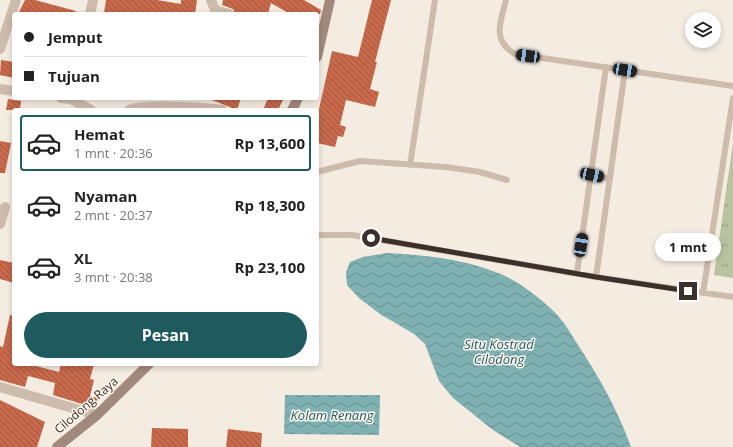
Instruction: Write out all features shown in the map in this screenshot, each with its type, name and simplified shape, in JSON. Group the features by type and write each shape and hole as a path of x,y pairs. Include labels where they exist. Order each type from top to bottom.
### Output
{"street":[{"path":"12,12 16,0"},
{"path":"90,12 93,0"},
{"path":"211,0 215,10 222,12"},
{"path":"319,48 330,0"},
{"path":"0,49 12,12"},
{"path":"0,89 12,91"},
{"path":"72,100 87,108"},
{"path":"132,108 177,108"},
{"path":"0,224 6,207"},
{"name":"Cilodong Raya","path":"57,447 98,415 147,366"},
{"path":"0,387 98,415"}],"lane":[{"path":"410,166 435,0"},
{"path":"506,0 499,27 499,35 508,50 515,54 733,86"},
{"path":"577,273 606,67"},
{"path":"596,277 625,70"},
{"path":"703,293 733,98"},
{"path":"319,171 360,161 398,163 410,166 446,167 480,172 507,180"},
{"path":"592,175 610,179"},
{"path":"319,236 352,235 596,277 733,297"}],"green space":[{"path":"733,143 733,278 714,275"}],"water":[{"name":"Situ Kostrad Cilodong","path":"387,253 443,258 485,268 506,276 539,298 562,320 592,367 614,406 631,447 520,447 493,430 453,398 439,381 425,344 414,334 380,314 359,298 347,285 346,272 350,262 363,257"},
{"name":"Kolam Renang","path":"285,395 380,395 379,435 284,434"}],"building":[{"path":"25,0 35,0 76,11 76,12 19,12"},
{"path":"106,0 157,0 181,4 181,0 197,0 195,12 104,12"},
{"path":"223,0 304,0 321,10 320,14 319,12 287,12 271,3 269,12 234,12 233,9 222,5"},
{"path":"372,0 391,0 375,62 377,62 370,89 379,92 375,107 346,100 340,125 346,127 343,137 338,136 335,147 319,143 319,109 332,51 358,57"},
{"path":"1,60 12,62 12,78 0,75"},
{"path":"8,99 21,101 20,108 6,110"},
{"path":"212,100 240,100 238,108 232,108"},
{"path":"267,100 283,100 279,108 264,108"},
{"path":"0,141 11,143 5,173 0,173"},
{"path":"0,260 12,263 12,282 0,279"},
{"path":"10,315 12,316 12,366 36,366 59,372 60,366 93,366 90,379 94,380 90,396 98,398 95,408 53,395 55,383 28,376 25,387 0,380 0,346 3,347"},
{"path":"0,400 45,422 37,447 0,447"},
{"path":"152,428 188,429 188,447 151,447"},
{"path":"228,429 262,433 261,447 226,447"}],"route":[{"path":"371,238 482,256 596,277 688,291"}]}
